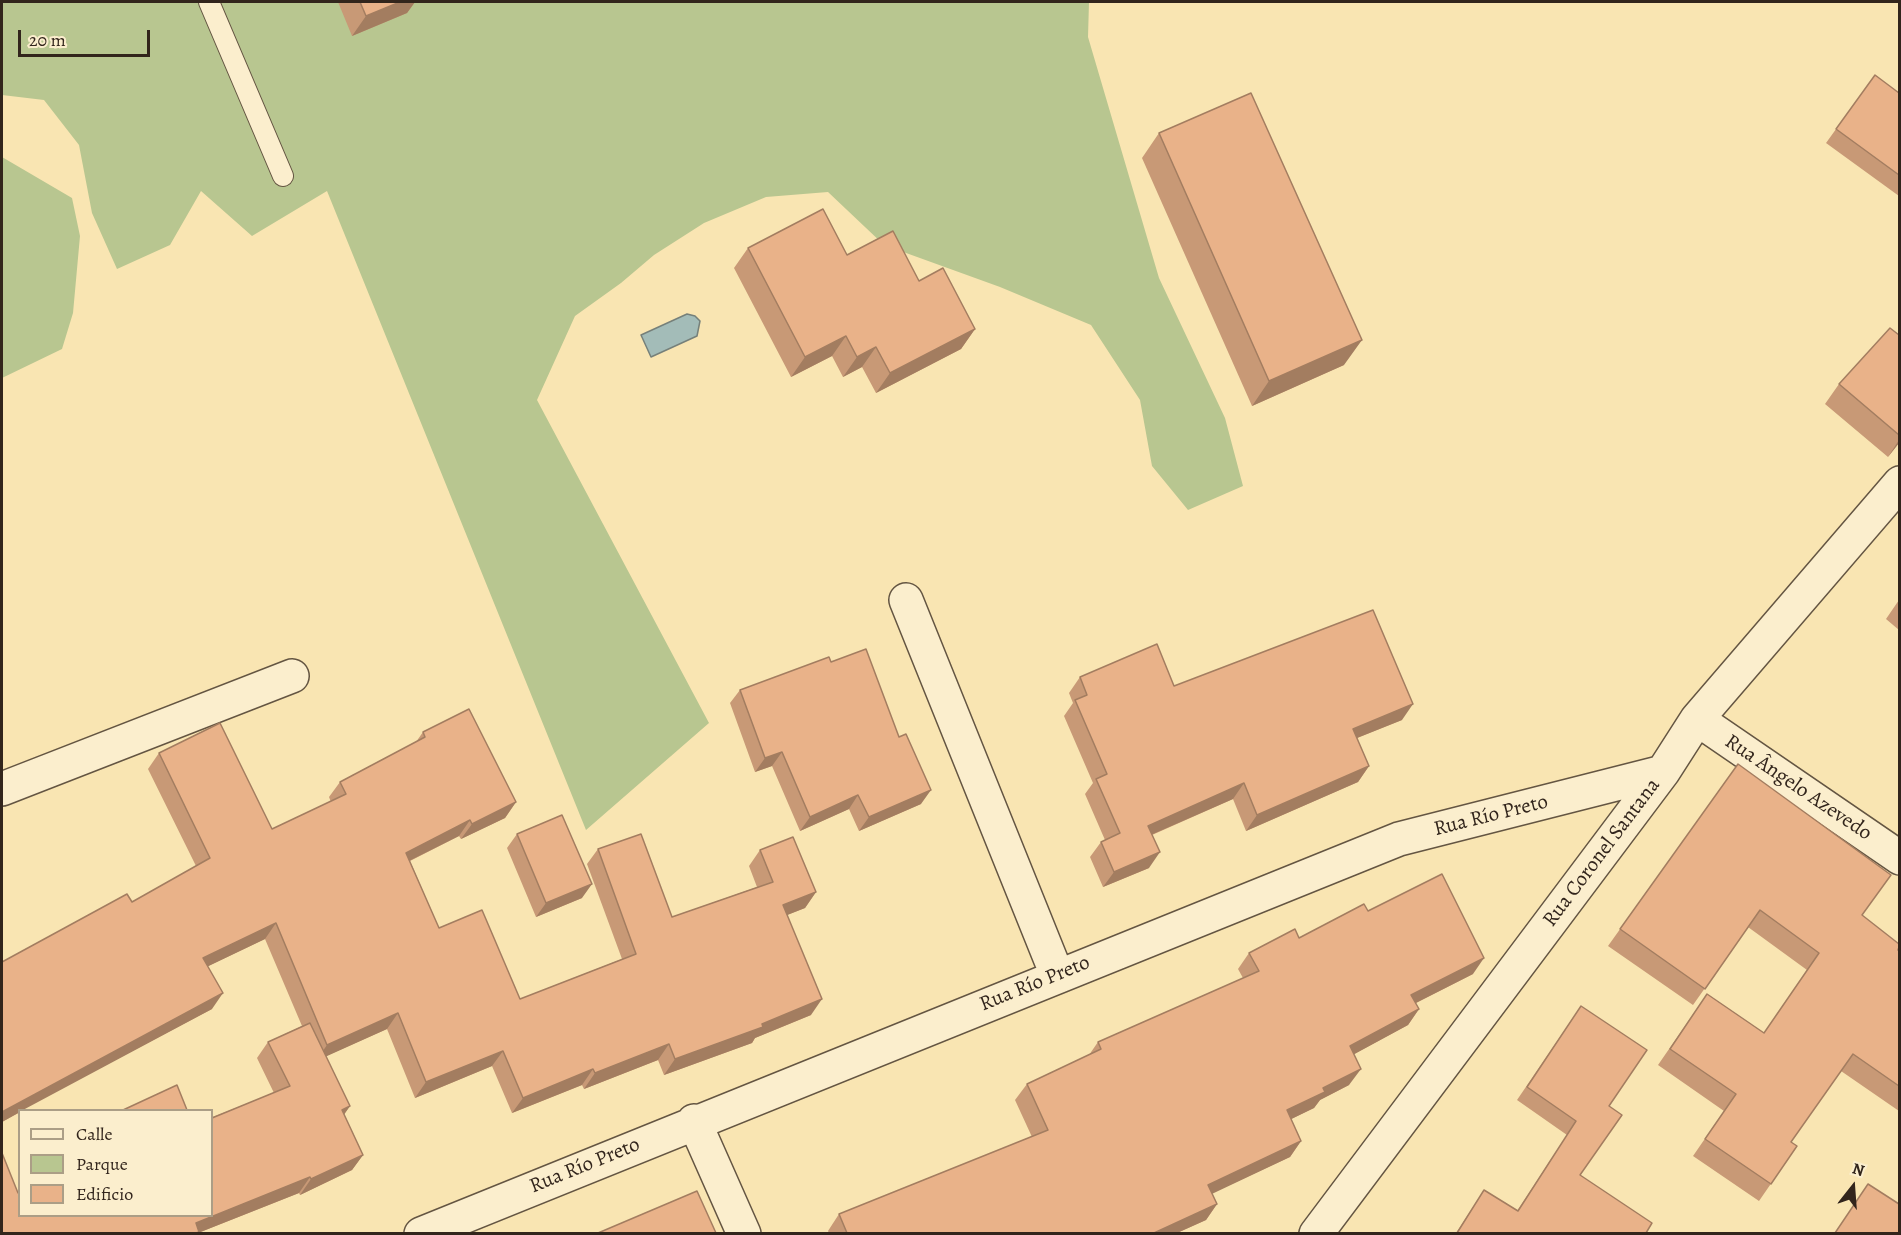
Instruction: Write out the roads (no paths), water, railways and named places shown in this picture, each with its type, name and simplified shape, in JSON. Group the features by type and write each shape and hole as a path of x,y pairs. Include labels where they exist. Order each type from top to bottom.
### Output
{"street":[{"name":"Rua Coronel Santana","path":"1316,1233 1663,772 1697,719 1899,483"},
{"path":"906,600 1057,975"},
{"path":"2,789 292,676"},
{"name":"Rua Ângelo Azevedo","path":"1697,719 1899,858"},
{"name":"Rua Río Preto","path":"421,1233 1399,838 1663,772"},
{"path":"694,1121 744,1233"}],"lane":[{"path":"209,2 283,176"}],"water":[{"path":"687,314 695,316 700,321 697,336 651,357 641,335"}]}
